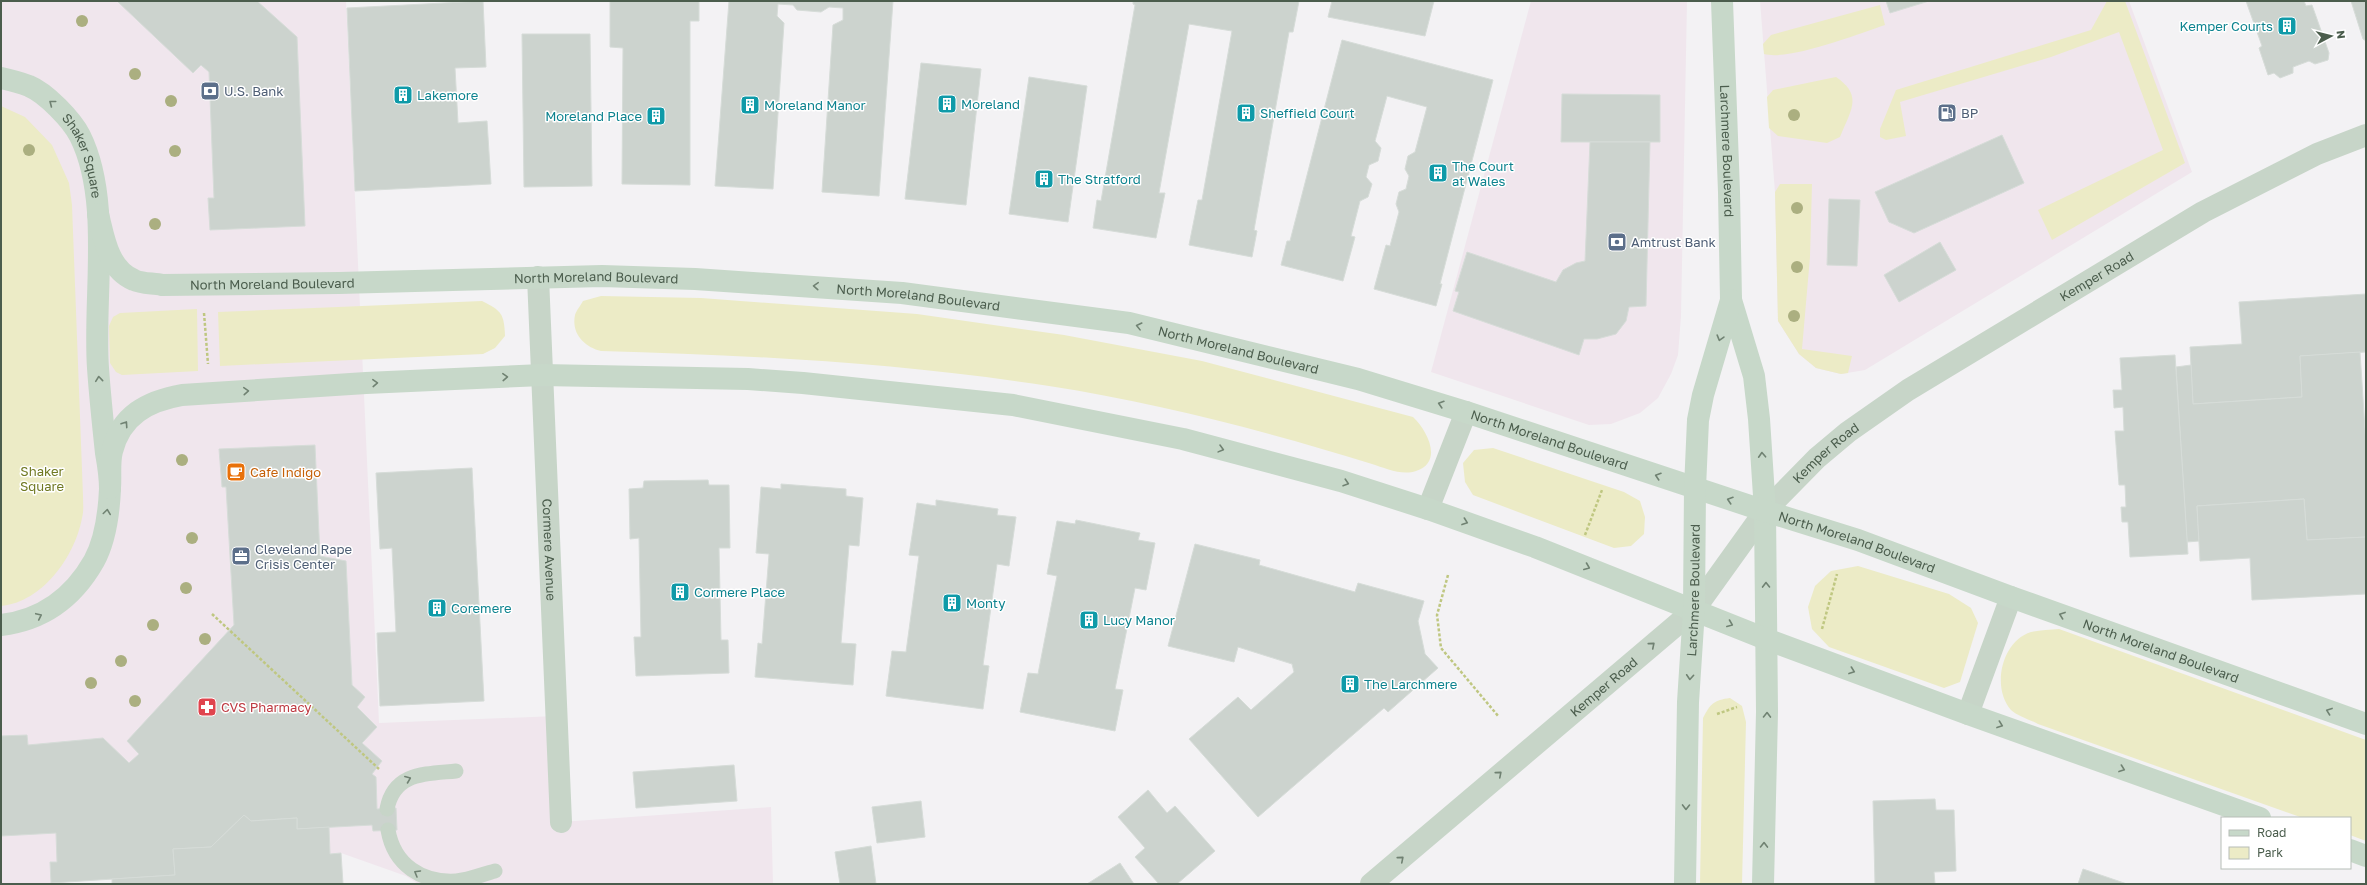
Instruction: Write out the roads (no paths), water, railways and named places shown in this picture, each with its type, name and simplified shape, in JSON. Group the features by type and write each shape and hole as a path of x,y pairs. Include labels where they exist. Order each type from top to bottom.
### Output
{"main road":[{"name":"Larchmere Boulevard","path":"1685,884 1688,702 1694,610 1695,488 1698,420 1703,395 1730,300 1729,192 1722,1"},
{"name":"Shaker Square","path":"1,78 31,86 58,108 79,135 92,169 98,214 98,368 110,488 104,533 94,561 74,587 56,606 43,614 30,620 1,625"},
{"name":"North Moreland Boulevard","path":"98,214 108,253 118,269 135,281 162,285 339,283 538,277 696,279 902,293 1121,322 1358,379 1466,412 1912,559 2011,597 2366,724"},
{"name":"Larchmere Boulevard","path":"1730,300 1754,376 1760,419 1765,511 1766,639 1763,884"},
{"path":"110,488 112,451 126,420 142,408 161,399 189,395 366,383 542,375 624,375 787,382 1013,404 1183,439 1341,481 1428,509 1535,547 1766,639 1968,714 2257,817"},
{"path":"2351,850 2366,856"}],"street":[{"name":"Kemper Road","path":"1371,884 1694,610 1765,511 1818,458 1843,436 1908,390 2203,212 2317,154 2366,135"},
{"name":"Cormere Avenue","path":"538,277 561,822"},
{"path":"1428,509 1466,412"},
{"path":"1968,714 2011,597"}],"lane":[{"path":"387,808 390,795 400,783 419,775 456,771"},
{"path":"388,830 390,843 403,864 420,876 440,880 458,881 495,871"}],"place":[{"name":"Kemper Courts","path":"2287,26"},
{"name":"U.S. Bank","path":"210,91"},
{"name":"Lakemore","path":"403,95"},
{"name":"Moreland","path":"947,104"},
{"name":"Moreland Manor","path":"750,105"},
{"name":"Sheffield Court","path":"1246,113"},
{"name":"BP","path":"1947,113"},
{"name":"Moreland Place","path":"656,116"},
{"name":"The Court at Wales","path":"1438,173"},
{"name":"The Stratford","path":"1044,179"},
{"name":"Amtrust Bank","path":"1617,242"},
{"name":"Cafe Indigo","path":"236,472"},
{"name":"Cleveland Rape Crisis Center","path":"241,556"},
{"name":"Cormere Place","path":"680,592"},
{"name":"Monty","path":"952,603"},
{"name":"Coremere","path":"437,608"},
{"name":"Lucy Manor","path":"1089,620"},
{"name":"The Larchmere","path":"1350,684"},
{"name":"CVS Pharmacy","path":"207,707"}]}
